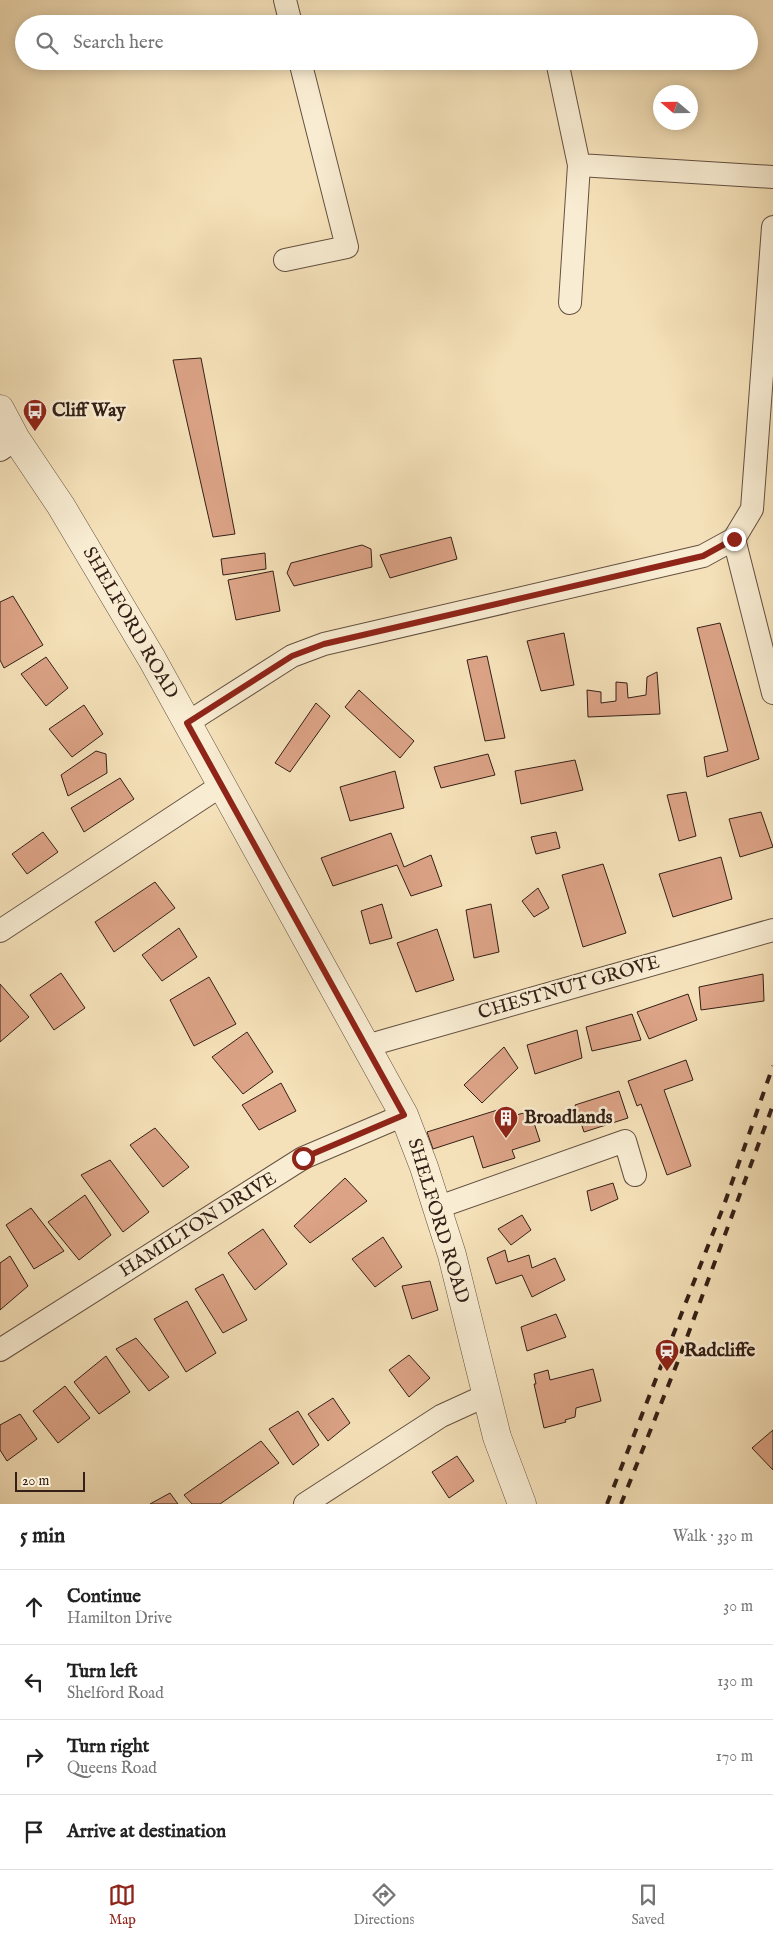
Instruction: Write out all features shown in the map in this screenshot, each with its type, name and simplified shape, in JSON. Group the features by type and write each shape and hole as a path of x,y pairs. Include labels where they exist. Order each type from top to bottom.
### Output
{"street":[{"path":"285,0 289,15"},
{"path":"285,260 347,247 302,70"},
{"path":"559,70 579,165 570,303"},
{"path":"579,165 773,177"},
{"path":"187,723 292,656 324,644 703,556 734,539 752,509 773,227"},
{"name":"SHELFORD ROAD","path":"0,409 8,445 61,506 95,562 222,785 404,1115 424,1167 452,1255 497,1437 522,1504"},
{"path":"734,539 773,693"},
{"path":"0,931 222,785"},
{"name":"CHESTNUT GROVE","path":"366,1046 773,930"},
{"name":"HAMILTON DRIVE","path":"0,1350 303,1158 404,1115"},
{"path":"436,1208 625,1141 635,1174"},
{"path":"305,1504 441,1416 487,1395"}],"building":[{"path":"201,358 235,534 213,537 173,360"},
{"path":"451,537 457,559 390,578 380,555"},
{"path":"362,545 371,549 372,567 294,586 287,573 291,563"},
{"path":"265,553 266,569 223,575 221,559"},
{"path":"273,571 280,611 236,620 228,580"},
{"path":"13,596 43,645 4,668 0,660 0,602"},
{"path":"720,623 759,759 707,777 704,757 728,751 697,628"},
{"path":"564,633 574,685 541,691 527,641"},
{"path":"487,656 505,738 485,741 467,660"},
{"path":"46,657 68,688 46,706 21,674"},
{"path":"657,672 660,714 588,717 587,690 601,692 601,703 616,701 616,682 627,683 628,698 646,695 647,677"},
{"path":"359,690 414,741 400,758 345,707"},
{"path":"316,703 330,716 290,772 275,763"},
{"path":"84,705 103,734 72,757 49,729"},
{"path":"96,751 106,754 107,773 68,796 61,775"},
{"path":"488,754 495,775 441,788 434,767"},
{"path":"575,760 583,790 521,804 515,771"},
{"path":"395,771 404,808 350,821 340,787"},
{"path":"120,778 134,799 84,832 71,808"},
{"path":"686,792 696,836 679,841 667,795"},
{"path":"761,812 773,847 740,857 729,819"},
{"path":"43,832 58,852 27,874 12,854"},
{"path":"556,832 560,848 536,854 531,837"},
{"path":"391,833 404,867 431,855 442,886 411,896 397,865 333,886 321,858"},
{"path":"721,857 732,899 673,917 659,874"},
{"path":"603,864 626,933 583,947 562,875"},
{"path":"155,882 175,908 114,952 95,922"},
{"path":"538,888 549,908 534,917 522,901"},
{"path":"382,904 392,938 370,944 361,911"},
{"path":"491,904 499,952 474,958 466,910"},
{"path":"179,928 197,957 162,981 142,955"},
{"path":"437,929 454,980 416,992 397,943"},
{"path":"61,973 85,1008 54,1030 30,995"},
{"path":"763,974 764,1001 701,1010 699,987"},
{"path":"209,977 236,1024 194,1046 170,1000"},
{"path":"0,984 29,1017 0,1042"},
{"path":"688,994 697,1020 649,1039 637,1012"},
{"path":"632,1014 641,1040 592,1051 586,1027"},
{"path":"577,1030 582,1058 535,1074 527,1045"},
{"path":"247,1032 273,1072 243,1094 212,1057"},
{"path":"504,1047 518,1068 482,1103 464,1085"},
{"path":"686,1060 693,1080 664,1090 691,1166 667,1175 641,1104 637,1106 628,1081"},
{"path":"281,1083 296,1111 259,1130 242,1105"},
{"path":"619,1091 628,1118 584,1132 575,1105"},
{"name":"Broadlands","path":"507,1107 510,1117 530,1111 540,1141 512,1150 515,1158 483,1168 473,1136 433,1149 427,1132"},
{"path":"155,1128 189,1167 163,1187 130,1145"},
{"path":"110,1160 149,1212 123,1232 81,1175"},
{"path":"345,1178 367,1201 310,1243 294,1226"},
{"path":"613,1183 618,1199 591,1211 587,1191"},
{"path":"85,1195 111,1235 79,1260 48,1222"},
{"path":"31,1208 64,1251 34,1269 6,1225"},
{"path":"522,1215 531,1230 511,1245 498,1229"},
{"path":"263,1229 287,1264 255,1290 228,1253"},
{"path":"383,1237 402,1267 375,1287 352,1259"},
{"path":"505,1250 508,1262 529,1255 532,1268 555,1258 565,1280 532,1297 522,1275 496,1284 487,1258"},
{"path":"10,1256 28,1286 0,1310 0,1263"},
{"path":"223,1274 247,1320 223,1333 195,1289"},
{"path":"430,1281 438,1310 412,1319 402,1286"},
{"path":"187,1301 216,1353 186,1372 154,1319"},
{"path":"556,1314 566,1337 527,1351 521,1327"},
{"path":"136,1338 169,1377 149,1391 116,1349"},
{"path":"409,1355 430,1378 409,1397 389,1370"},
{"path":"106,1356 130,1392 99,1414 74,1382"},
{"path":"593,1369 601,1401 576,1408 575,1417 565,1420 566,1422 544,1428 534,1384 536,1384 534,1374 548,1370 550,1380"},
{"path":"65,1386 90,1418 58,1443 33,1411"},
{"path":"333,1398 350,1423 328,1441 308,1414"},
{"path":"298,1411 319,1445 293,1465 269,1429"},
{"path":"20,1414 37,1439 7,1461 0,1450 0,1425"},
{"path":"773,1430 773,1470 752,1448"},
{"path":"261,1441 279,1463 220,1504 192,1504 184,1495"},
{"path":"457,1456 474,1481 449,1498 432,1472"},
{"path":"170,1493 178,1504 150,1504"}],"railway":[{"path":"607,1504 724,1205 773,1066"},
{"path":"621,1504 680,1356 773,1105"}],"place":[{"name":"Cliff Way","path":"35,432"},
{"name":"Broadlands","path":"506,1139"},
{"name":"Radcliffe","path":"667,1372"}],"route":[{"path":"303,1158 357,1133 404,1115 187,723 292,656 324,644 703,556 734,539"}]}
